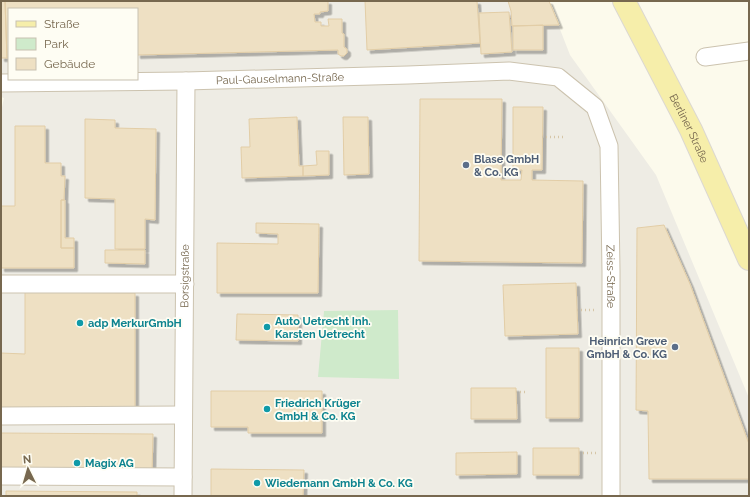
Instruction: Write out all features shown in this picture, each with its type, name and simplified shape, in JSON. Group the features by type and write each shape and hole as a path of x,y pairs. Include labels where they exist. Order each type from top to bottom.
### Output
{"main road":[{"name":"Berliner Straße","path":"624,1 691,130 749,259"}],"street":[{"path":"705,57 749,51"},
{"name":"Paul-Gauselmann-Straße","path":"1,83 186,81 509,71 558,77"},
{"name":"Zeiss-Straße","path":"558,77 595,107 609,146 611,272 611,496"},
{"name":"Borsigstraße","path":"183,496 186,81"},
{"path":"1,284 184,284"},
{"path":"1,416 183,420"},
{"path":"1,426 183,420"},
{"path":"1,476 183,477"}],"path":[{"path":"542,137 565,137"},
{"path":"577,310 610,310"},
{"path":"516,392 527,392"}],"shaded area":[{"path":"1,1 549,1 570,55 656,175 749,398 749,496 1,496 1,112 4,98 1,97"}],"green space":[{"path":"398,310 399,379 318,377 324,311"}],"building":[{"path":"1,1 5,1 7,58 1,58"},
{"path":"5,1 328,1 328,11 320,12 320,14 314,14 315,22 321,22 321,26 329,26 328,19 342,19 344,47 347,49 347,53 344,56 338,54 338,50 138,55 138,8 8,8 7,58"},
{"path":"365,1 477,1 480,43 367,50"},
{"path":"508,1 549,1 559,25 512,26 511,11"},
{"path":"509,12 512,52 481,54 479,13"},
{"path":"543,25 543,50 513,50 513,26"},
{"path":"420,99 502,99 501,180 521,180 522,170 513,170 513,107 543,107 542,170 532,170 532,180 583,181 582,263 419,261"},
{"path":"297,117 299,166 303,166 303,176 242,178 241,147 250,147 249,119"},
{"path":"343,117 368,117 369,174 344,175"},
{"path":"85,119 115,120 115,128 156,129 155,220 145,219 145,249 115,249 115,199 85,198"},
{"path":"15,126 45,126 45,163 61,163 61,176 65,176 64,200 61,200 61,248 74,248 74,268 1,268 1,206 15,206"},
{"path":"316,151 329,151 329,175 303,176 303,166 317,165"},
{"path":"61,200 65,200 65,238 74,238 74,248 61,248"},
{"path":"256,223 319,224 318,293 217,293 217,243 278,244 278,234 256,233"},
{"name":"Heinrich Greve GmbH & Co. KG","path":"664,225 690,284 749,444 749,479 649,479 648,411 636,410 637,228"},
{"path":"105,250 145,250 145,264 105,263"},
{"path":"576,283 578,334 505,336 503,285"},
{"name":"adp MerkurGmbH","path":"25,292 135,293 135,411 1,410 1,353 25,354"},
{"name":"Auto Uetrecht Inh. Karsten Uetrecht","path":"237,314 298,315 298,341 236,340"},
{"path":"546,348 579,348 579,418 546,418"},
{"path":"471,388 516,388 517,419 471,419"},
{"name":"Friedrich Krüger GmbH & Co. KG","path":"211,391 322,391 322,433 248,433 248,427 211,427"},
{"name":"Magix AG","path":"1,433 153,434 152,473 1,472"},
{"path":"533,448 579,448 579,475 533,475"},
{"path":"517,452 517,474 456,475 456,453"},
{"name":"Wiedemann GmbH & Co. KG","path":"211,469 304,470 303,496 211,496"},
{"path":"6,491 137,492 137,496 6,496"}],"place":[{"name":"Blase GmbH & Co. KG","path":"466,165"},
{"name":"adp MerkurGmbH","path":"80,323"},
{"name":"Auto Uetrecht Inh. Karsten Uetrecht","path":"267,327"},
{"name":"Heinrich Greve GmbH & Co. KG","path":"675,347"},
{"name":"Friedrich Krüger GmbH & Co. KG","path":"267,409"},
{"name":"Magix AG","path":"77,463"},
{"name":"Wiedemann GmbH & Co. KG","path":"257,483"}]}
